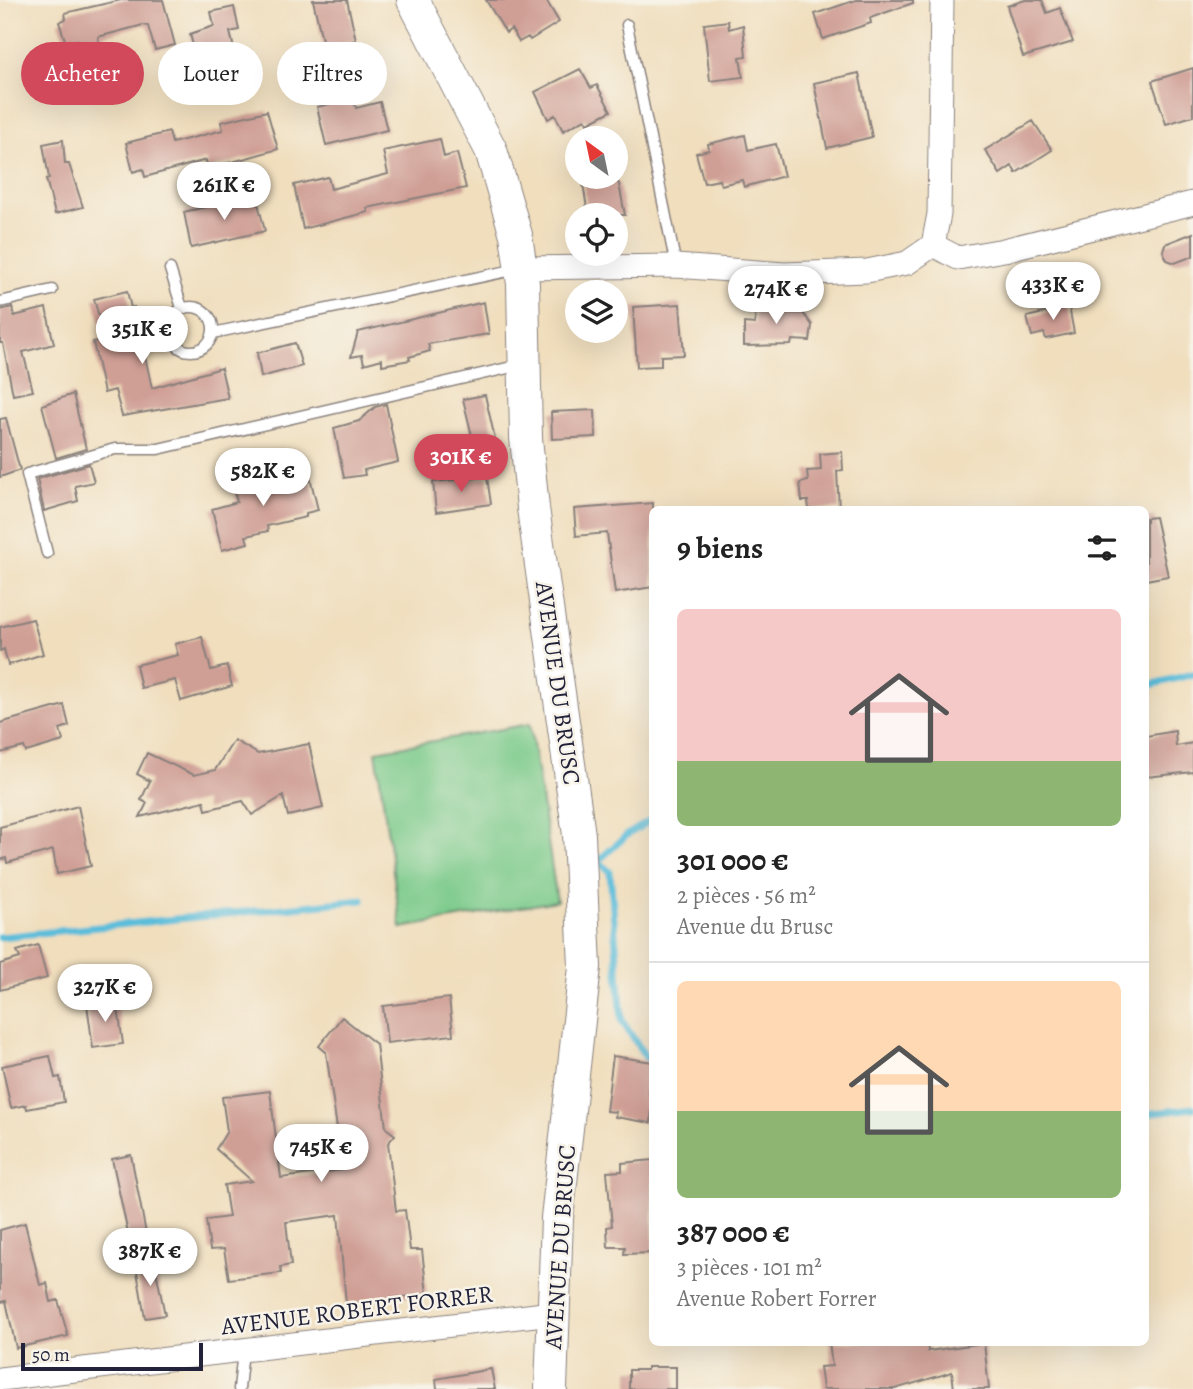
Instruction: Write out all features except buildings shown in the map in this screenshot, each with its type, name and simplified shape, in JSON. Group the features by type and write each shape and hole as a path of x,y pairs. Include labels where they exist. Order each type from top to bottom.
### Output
{"street":[{"name":"AVENUE DU BRUSC","path":"413,0 491,150 509,203 521,268 526,438 532,499 579,835 586,967 557,1218 551,1389"},
{"path":"521,268 676,266 783,274 867,271 907,263 933,245 939,214 942,0"},
{"path":"933,245 958,258 1004,250 1193,203"},
{"name":"AVENUE ROBERT FORRER","path":"0,1379 552,1313"}],"lane":[{"path":"627,25 676,266"},
{"path":"213,333 492,277 521,268"},
{"path":"170,269 182,308"},
{"path":"0,302 52,290"},
{"path":"195,307 207,313 213,333 210,340 198,350 190,351 176,345 169,332 169,324 182,308 195,307"},
{"path":"47,553 27,474 115,449 158,449 524,364"},
{"path":"239,1389 243,1349"}],"green space":[{"path":"530,724 557,901 401,928 376,751"}],"waterway":[{"path":"1149,685 1193,674"},
{"path":"649,821 627,835 598,861 610,872 622,1021 649,1062"},
{"path":"0,937 362,900"},
{"path":"1149,1114 1193,1108"}]}
